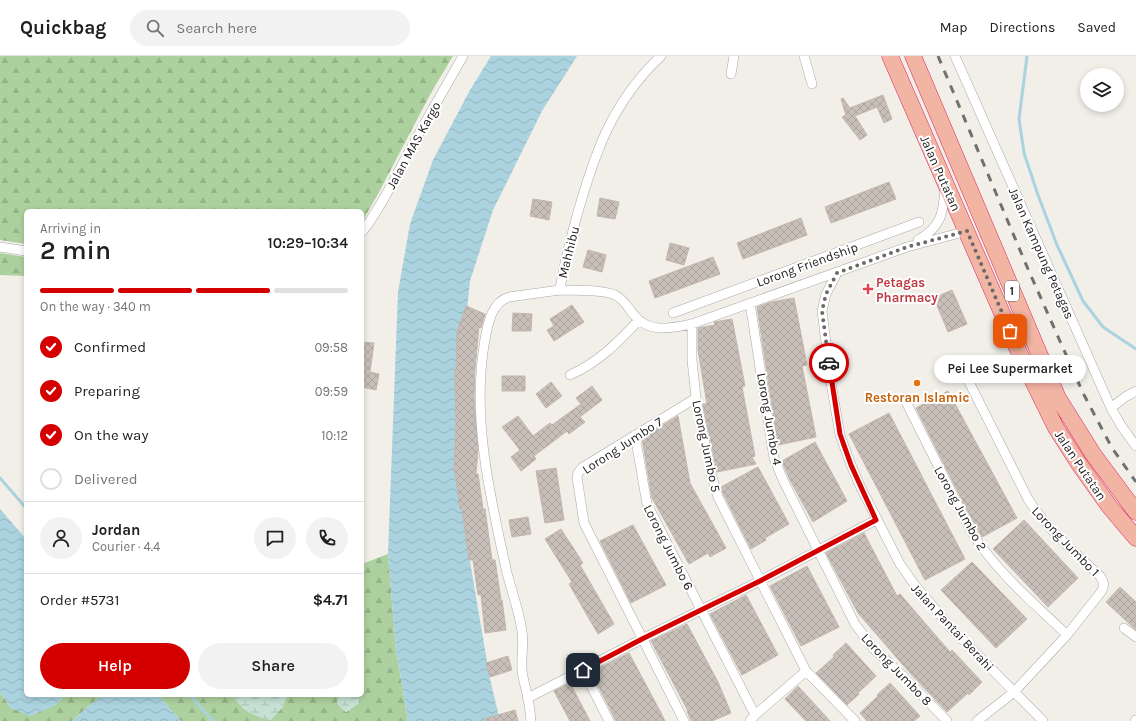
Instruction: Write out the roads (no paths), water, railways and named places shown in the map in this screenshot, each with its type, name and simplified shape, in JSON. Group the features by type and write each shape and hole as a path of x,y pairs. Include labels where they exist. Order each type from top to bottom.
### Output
{"highway":[{"name":"Jalan Putatan","path":"890,56 1022,359 1056,428 1079,464 1109,506 1136,538"},
{"name":"Jalan Putatan","path":"913,56 1058,398 1093,454 1136,512"},
{"path":"918,56 923,79"}],"street":[{"name":"Jalan MAS Kargo","path":"364,229 383,200 463,56"},
{"name":"Mahhibu","path":"661,56 625,96 611,121 599,148 587,181 566,254 560,290 609,292 620,298 638,320 650,327 663,329 696,323 837,273"},
{"path":"731,74 734,56"},
{"path":"804,56 812,84"},
{"name":"Jalan Kampung Petagas","path":"955,56 1110,408 1122,428 1136,446"},
{"path":"907,247 927,235 940,220 944,208 946,184"},
{"name":"Lorong Friendship","path":"673,313 918,222"},
{"path":"837,273 907,247 967,231"},
{"path":"0,247 24,251"},
{"name":"Jalan Pantai Berahi","path":"837,273 826,294 822,311 831,383 840,434 851,465 876,520 900,564 922,595 951,628 1043,721"},
{"path":"531,721 522,670 522,632 507,570 486,468 482,430 481,369 486,330 498,302 503,298 560,290"},
{"name":"Lorong Jumbo 4","path":"750,303 774,458 783,480 819,550"},
{"path":"696,305 696,323"},
{"path":"570,375 585,368 603,356 638,320"},
{"name":"Lorong Jumbo 5","path":"696,323 692,360 696,398 713,486 806,671 855,721"},
{"name":"Lorong Jumbo 1","path":"964,372 1034,510 1063,541 1100,576 1104,584 1101,592 1067,635 1014,692 977,721"},
{"path":"1110,408 1136,391"},
{"name":"Lorong Jumbo 7","path":"684,721 584,523 577,477 578,473 583,467 696,398"},
{"name":"Lorong Jumbo 2","path":"906,402 971,532 999,569 1067,635"},
{"name":"Lorong Jumbo 6","path":"635,435 647,504 701,610 752,718"},
{"path":"528,698 642,639 760,581 876,520"},
{"name":"Lorong Jumbo 8","path":"819,550 855,624 867,641 907,679 947,721"},
{"path":"1124,628 1136,637"},
{"path":"583,670 609,721"},
{"path":"752,718 806,671"}],"water":[{"path":"491,56 577,56 542,111 493,210 470,281 459,384 467,544 490,679 500,721 408,721 396,650 388,554 398,292 410,224 433,160 470,90"},
{"path":"0,509 24,537 24,697 64,697 54,706 30,716 11,708 0,692"},
{"path":"100,697 160,697 181,721 72,721"}],"waterway":[{"path":"1027,56 1019,119 1024,153 1038,195 1057,245 1083,301 1103,327 1136,349"},
{"path":"0,478 24,506"},
{"path":"192,697 213,721"}],"railway":[{"path":"938,56 1028,269 1083,393 1112,448 1136,482"}],"place":[{"name":"Petagas Pharmacy","path":"868,289"},
{"name":"Pei Lee Supermarket","path":"1010,331"},
{"name":"Restoran Islamic","path":"917,383"}]}
